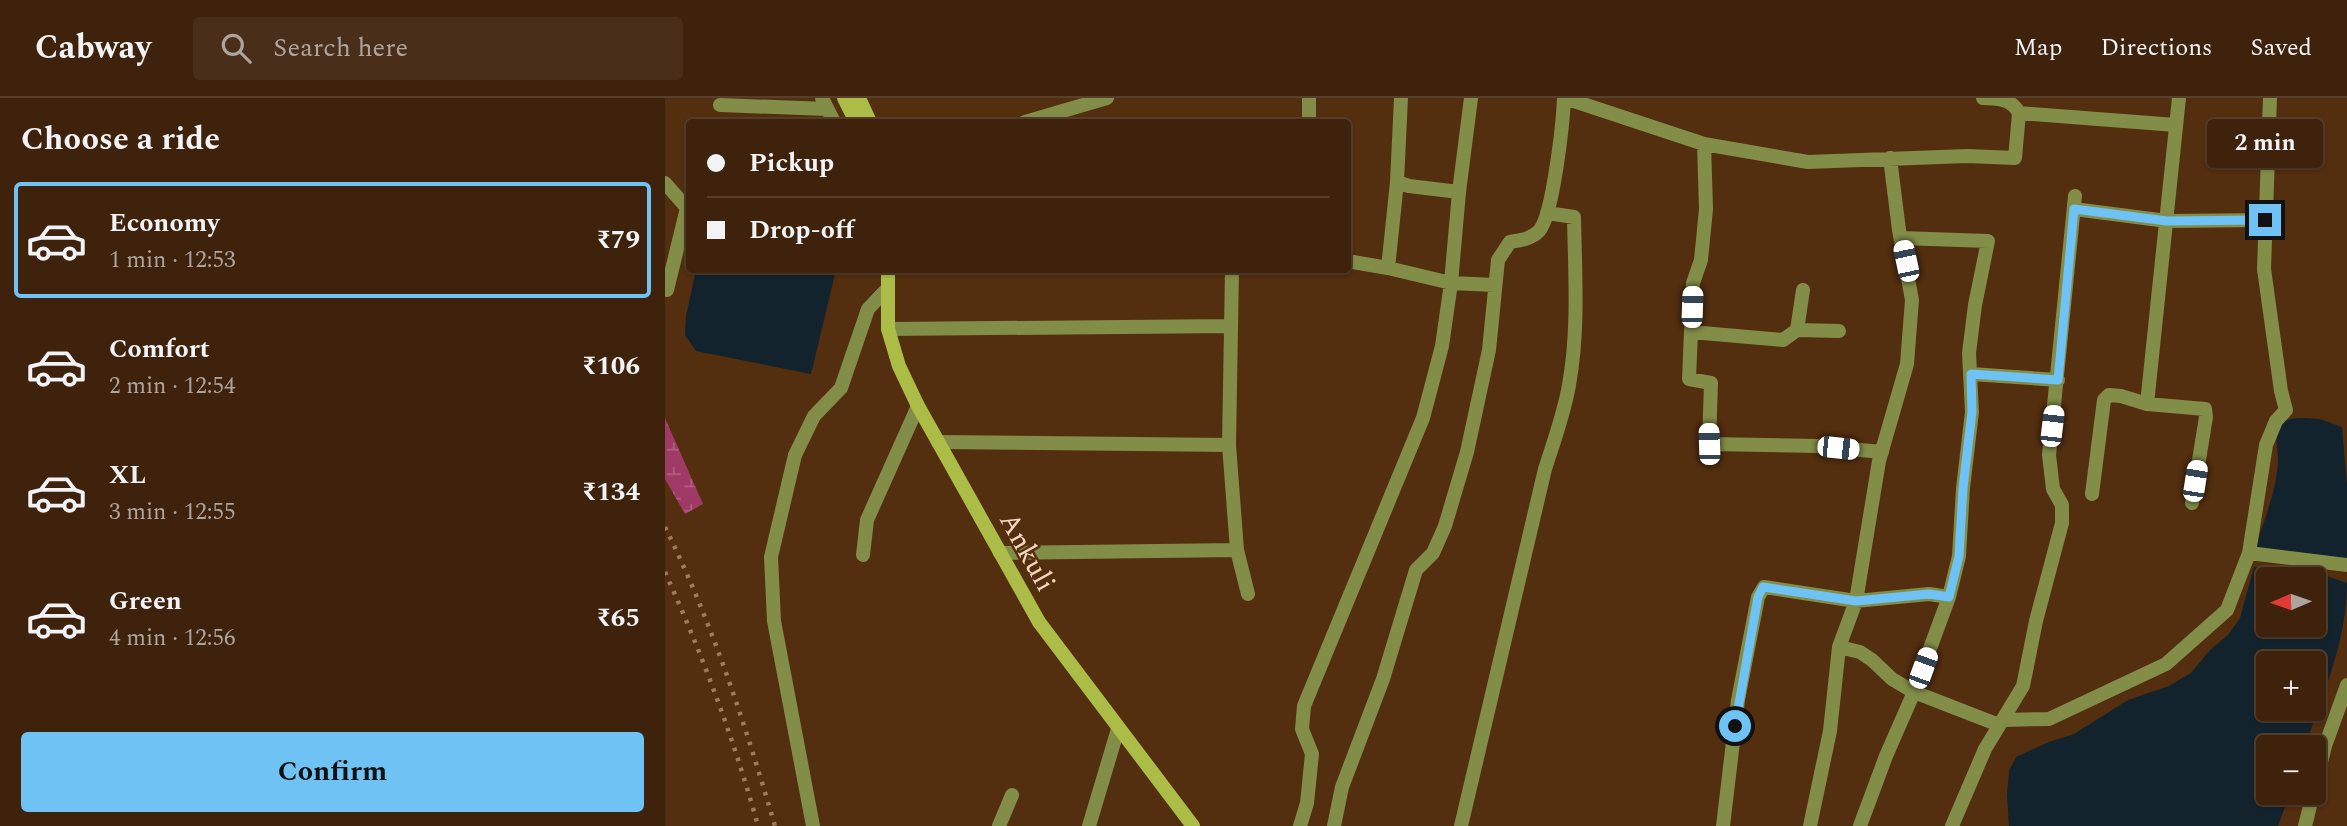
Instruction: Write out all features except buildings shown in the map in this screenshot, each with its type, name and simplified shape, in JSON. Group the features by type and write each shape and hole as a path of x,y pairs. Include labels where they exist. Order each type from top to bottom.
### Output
{"main road":[{"path":"844,98 854,119"},
{"path":"859,98 869,119"},
{"name":"Ankuli","path":"887,275 888,328 899,366 918,406 1039,622 1193,826"}],"street":[{"path":"1035,119 1107,98"},
{"path":"1309,98 1309,119"},
{"path":"1388,268 1397,182 1401,98"},
{"path":"1300,826 1307,803 1312,754 1302,729 1304,706 1423,418 1442,346 1471,98"},
{"path":"1334,826 1342,787 1383,679 1416,570 1433,553 1445,526 1467,452 1489,350 1498,260 1510,242 1527,240 1541,229 1547,213 1565,98 1703,144 1808,162 1967,156 2015,158 2019,113 2015,106 2006,100 1983,98"},
{"path":"1612,113 1615,98"},
{"path":"2147,404 2179,98"},
{"path":"1839,647 1860,652 1892,679 1914,692 2001,722 2049,719 2166,664 2227,610 2249,553 2266,445 2276,421 2286,410 2264,269 2270,98"},
{"path":"720,105 825,103 833,119"},
{"path":"2019,113 2176,125"},
{"path":"1703,144 1706,209 1701,260 1693,283 1689,379 1711,383 1709,444 1817,446 1881,452"},
{"path":"1810,826 1830,731 1839,647 1856,601 1881,452 1907,364 1912,300 1890,158"},
{"path":"1397,182 1459,192"},
{"path":"665,183 686,207"},
{"path":"1952,826 1986,750 2023,686 2036,621 2062,523 2062,505 2053,489 2049,455 2074,202 2167,221 2265,220"},
{"path":"667,290 686,212"},
{"path":"1461,826 1545,469 1562,418 1573,363 1576,309 1574,217 1547,213"},
{"path":"1860,826 1949,597 1959,556 1963,488 1972,412 1969,353 1975,305 1988,241 1901,238"},
{"path":"1351,262 1451,284 1495,285"},
{"path":"1232,273 1229,445 1237,550 1248,594"},
{"path":"813,826 774,621 771,557 795,455 814,416 841,388 869,309 887,275"},
{"path":"1797,330 1803,290"},
{"path":"888,328 1231,326"},
{"path":"1691,332 1783,340 1797,330 1839,331"},
{"path":"1971,374 2058,380"},
{"path":"2091,494 2104,400 2109,395 2121,396 2147,404 2205,408 2206,417 2192,503"},
{"path":"863,555 867,520 918,406"},
{"path":"938,442 1229,445"},
{"path":"1000,553 1237,550"},
{"path":"2249,553 2347,565"},
{"path":"1723,826 1738,701 1758,597 1763,587 1856,601 1929,594 1949,597"},
{"path":"2305,826 2325,746 2347,685"},
{"path":"1089,826 1118,729"},
{"path":"999,826 1012,795"}],"green space":[{"path":"665,418 703,504 685,514 665,479"}],"water":[{"path":"695,273 835,273 811,374 696,351 685,335 686,316"},
{"path":"2291,419 2320,419 2342,427 2347,485 2347,561 2260,551 2256,546 2277,471 2278,431 2283,423"},
{"path":"2254,567 2256,637 2326,637 2326,576 2347,583 2343,625 2326,687 2326,651 2256,651 2256,721 2314,721 2309,735 2256,735 2256,805 2286,805 2278,826 2009,826 2009,771 2016,757 2074,734 2128,700 2169,686 2191,673 2210,650 2228,635 2240,618"}],"railway":[{"path":"665,527 698,599 726,674 775,826"},
{"path":"665,572 716,697 758,826"}],"route":[{"path":"1735,726 1758,597 1763,587 1856,601 1929,594 1949,597 1959,556 1963,488 1972,412 1971,374 2058,380 2074,209 2167,221 2265,220"}]}
